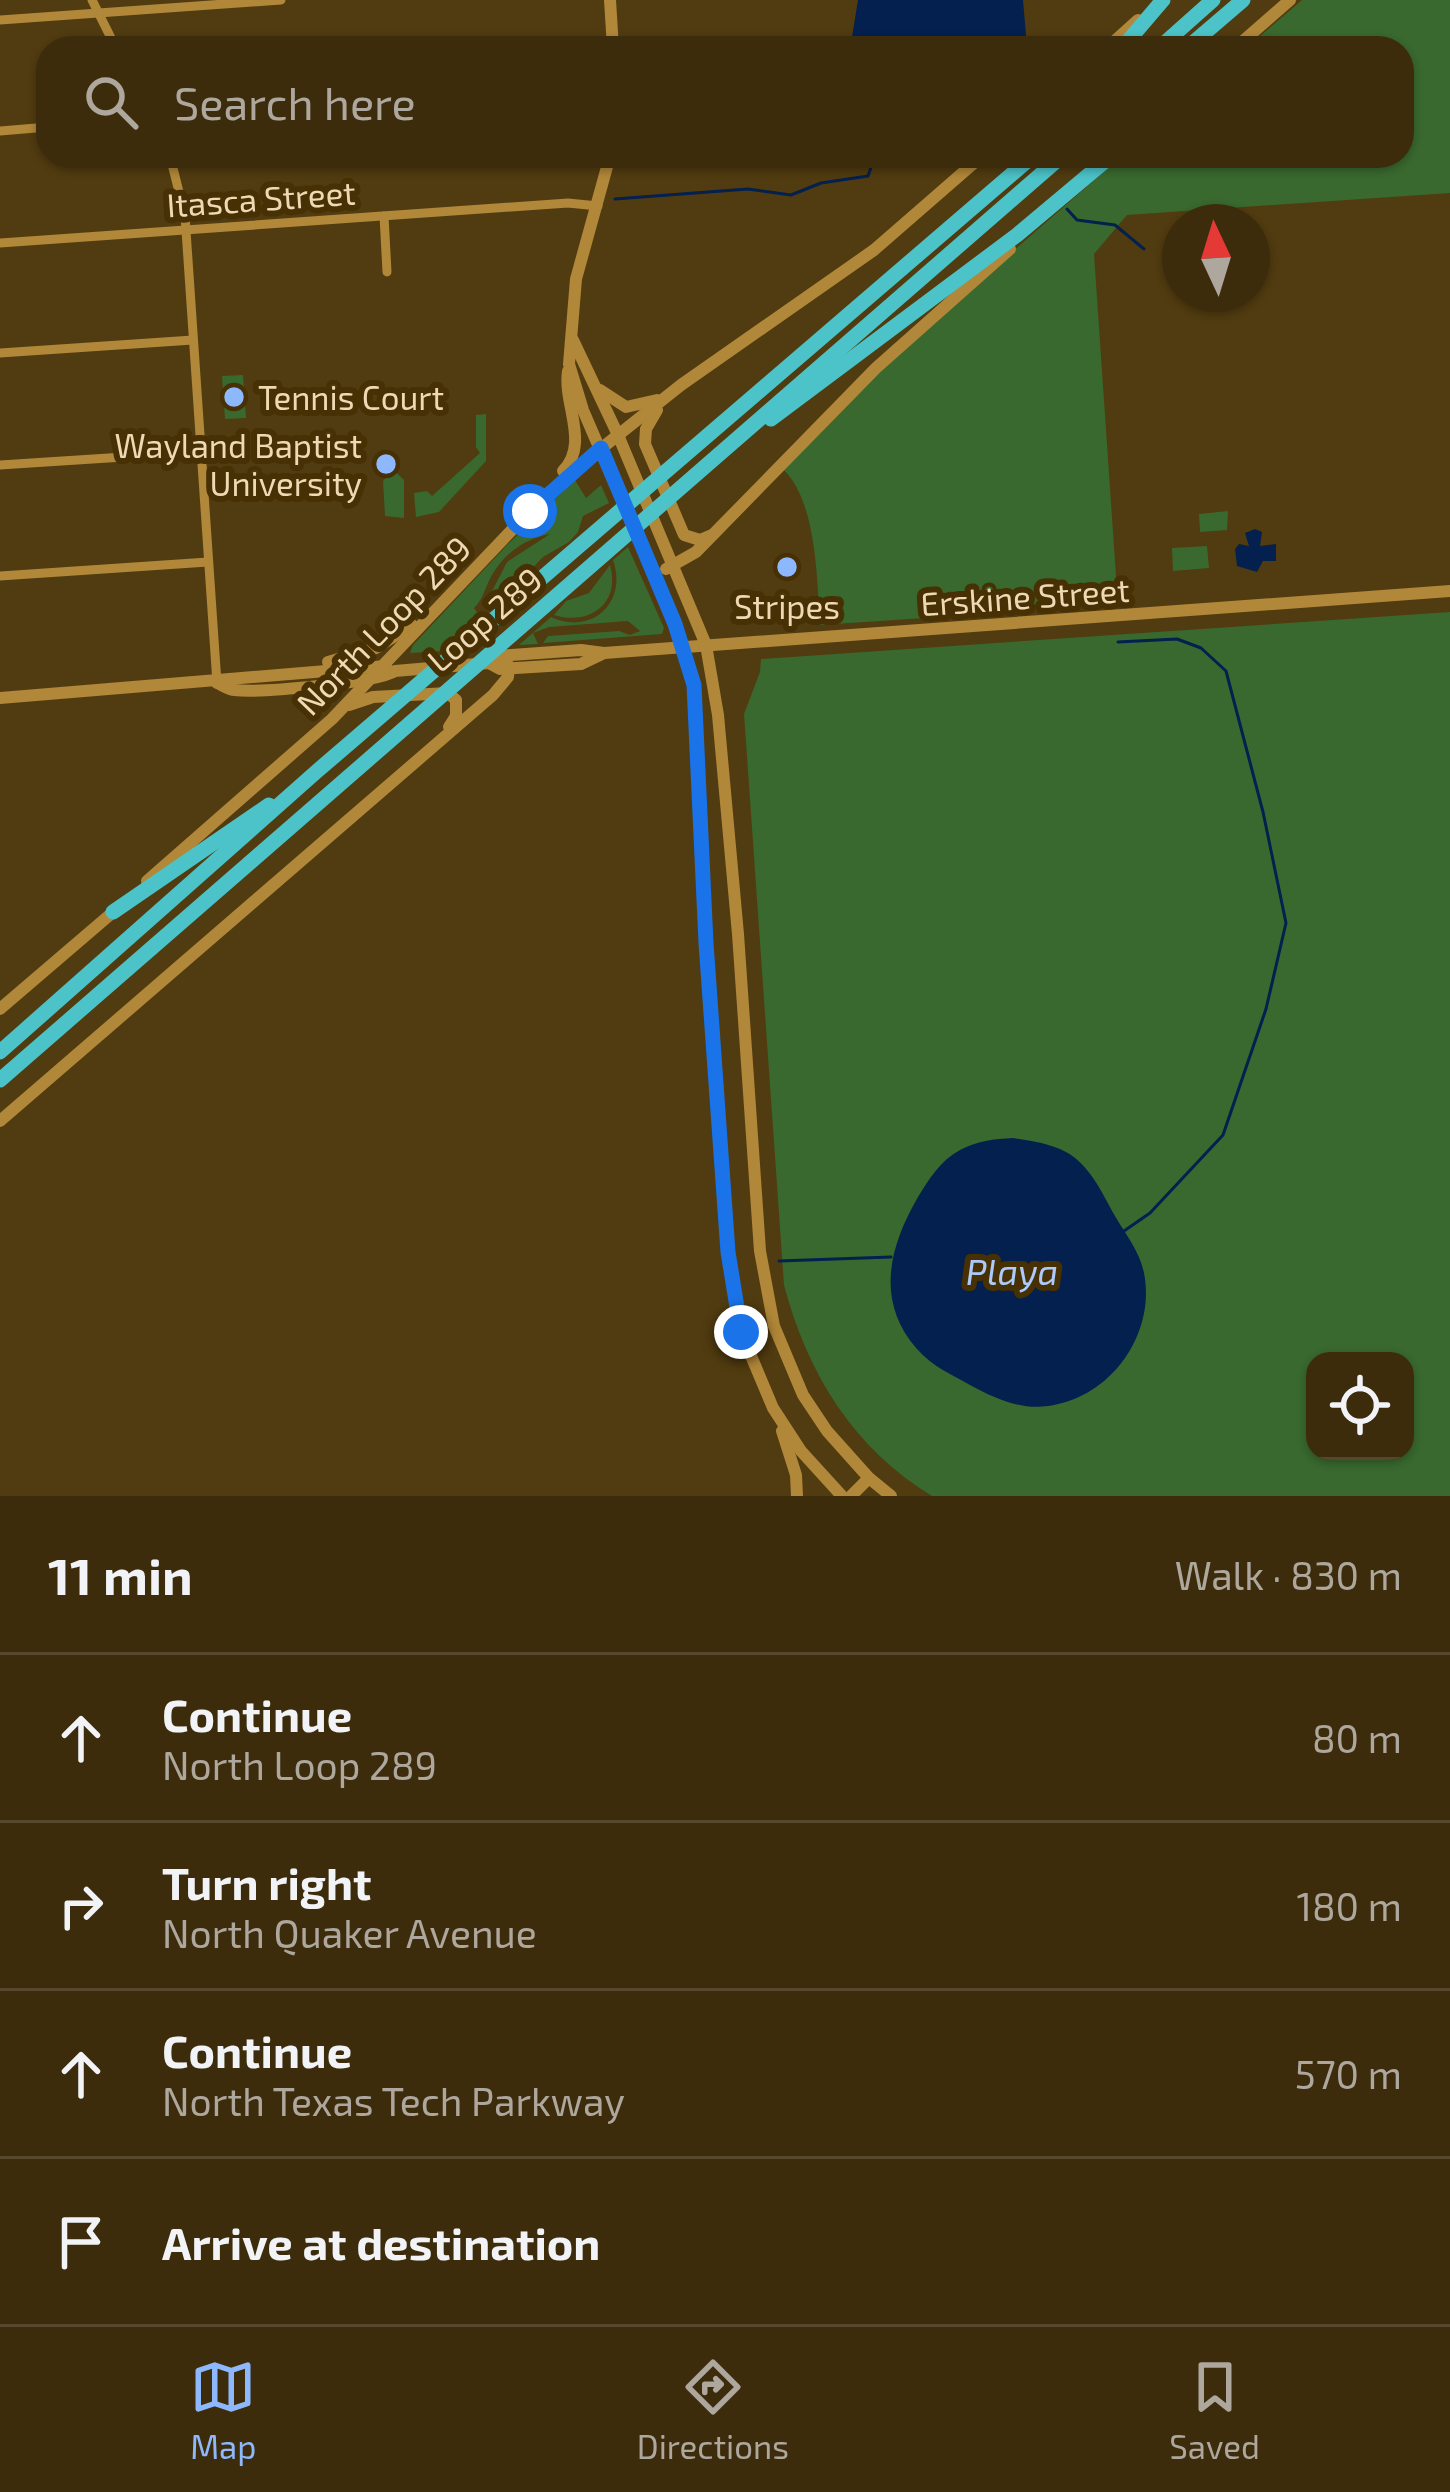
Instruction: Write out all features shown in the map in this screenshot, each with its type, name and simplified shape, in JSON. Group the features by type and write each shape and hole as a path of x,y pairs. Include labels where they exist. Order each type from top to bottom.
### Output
{"highway":[{"path":"1132,36 1163,0"},
{"path":"1173,36 1213,0"},
{"path":"1201,36 1243,0"},
{"path":"897,272 1008,168"},
{"name":"Loop 289","path":"0,1052 316,772 1019,168"},
{"name":"Loop 289","path":"0,1080 1048,168"},
{"path":"692,478 1017,235 1096,168"},
{"path":"112,912 316,772"},
{"path":"0,1092 78,1024 91,1001"}],"main road":[{"path":"610,0 612,36"},
{"path":"1121,36 1163,0"},
{"path":"1249,36 1290,0"},
{"path":"530,511 575,452 566,388 576,279 607,168"},
{"name":"North Loop 289","path":"389,668 438,607 530,511 601,448 874,250 968,168"},
{"path":"654,574 686,561 876,368 1097,168"},
{"path":"572,339 618,435 706,645 718,715 766,1292 786,1361 803,1395 826,1431 891,1496"},
{"path":"569,364 684,647 698,718 706,943 733,1294 754,1369 790,1452 797,1496"},
{"path":"595,385 626,406 664,398"},
{"path":"664,398 646,429 646,444 684,535 700,540 712,535"},
{"name":"Erskine Street","path":"0,698 581,650 604,653 1450,591"},
{"path":"275,674 364,653 438,607"},
{"name":"Erskine Street","path":"494,660 500,669 509,669 581,664 604,653"},
{"name":"Erskine Street","path":"217,683 232,690 313,685 370,679 389,668"},
{"path":"0,1121 494,694 507,680 509,669"},
{"name":"North Loop 289","path":"0,1009 332,719 370,679"},
{"path":"313,685 335,695 332,719"},
{"path":"345,706 373,697 448,693 456,700 456,716 438,743"},
{"path":"773,1408 801,1450 847,1496 869,1478"}],"street":[{"path":"92,0 110,36"},
{"path":"0,20 281,0"},
{"path":"0,130 36,128"},
{"path":"174,168 185,230 217,683"},
{"name":"Itasca Street","path":"0,243 568,203 598,206"},
{"path":"384,216 387,272"},
{"path":"0,353 193,340"},
{"path":"0,465 201,452"},
{"path":"0,576 208,562"}],"green space":[{"path":"1302,0 1450,0 1450,193 1270,205 1162,204 1162,213 1127,215 1094,254 1118,605 820,625 809,522 795,484 784,470 911,340 1108,168 1414,168 1414,36 1260,36"},
{"name":"Tennis Court","path":"243,375 246,418 225,419 222,376"},
{"path":"486,414 486,461 439,512 416,517 414,493 427,491 432,496 480,453 476,415"},
{"path":"390,473 404,480 404,518 385,516 383,481"},
{"path":"575,480 586,498 601,485 609,503 583,516 569,542 543,557 505,597 487,601 507,562 550,534 513,550 493,573 474,608 481,618 443,651 410,653 508,544"},
{"path":"1228,511 1227,530 1200,532 1199,514"},
{"path":"1207,546 1209,568 1173,571 1172,548"},
{"path":"628,547 664,628 662,634 543,643 548,636 640,631 628,621 549,627 533,633 538,644 519,645 551,617 580,622 603,611 615,589 613,560"},
{"path":"610,565 611,591 599,609 579,617 554,615 566,601 589,593"},
{"path":"1450,612 1450,1496 932,1496 879,1456 857,1432 820,1378 784,1285 744,714 761,659"}],"water":[{"path":"858,0 1023,0 1026,36 852,36"},
{"path":"1262,532 1260,546 1276,544 1276,561 1263,561 1257,572 1237,566 1235,549 1239,544 1249,546 1245,533"},
{"name":"Playa","path":"1013,1138 1053,1146 1082,1164 1132,1244 1144,1273 1143,1318 1124,1359 1091,1390 1048,1406 1017,1405 936,1365 904,1331 891,1293 900,1235 936,1170 966,1147"}],"waterway":[{"path":"615,199 748,189 791,195 821,183 868,176 871,168"},
{"path":"1067,209 1077,220 1115,225 1144,249"},
{"path":"1118,642 1177,639 1201,648 1226,671 1286,923 1266,1009 1223,1135 1150,1213 1124,1231"},
{"path":"779,1261 891,1257"}],"place":[{"name":"Tennis Court","path":"234,397"},
{"name":"Wayland Baptist University","path":"386,464"},
{"name":"Stripes","path":"787,567"}],"route":[{"path":"530,511 601,448 690,665 698,718 706,943 728,1252 741,1332"}]}
